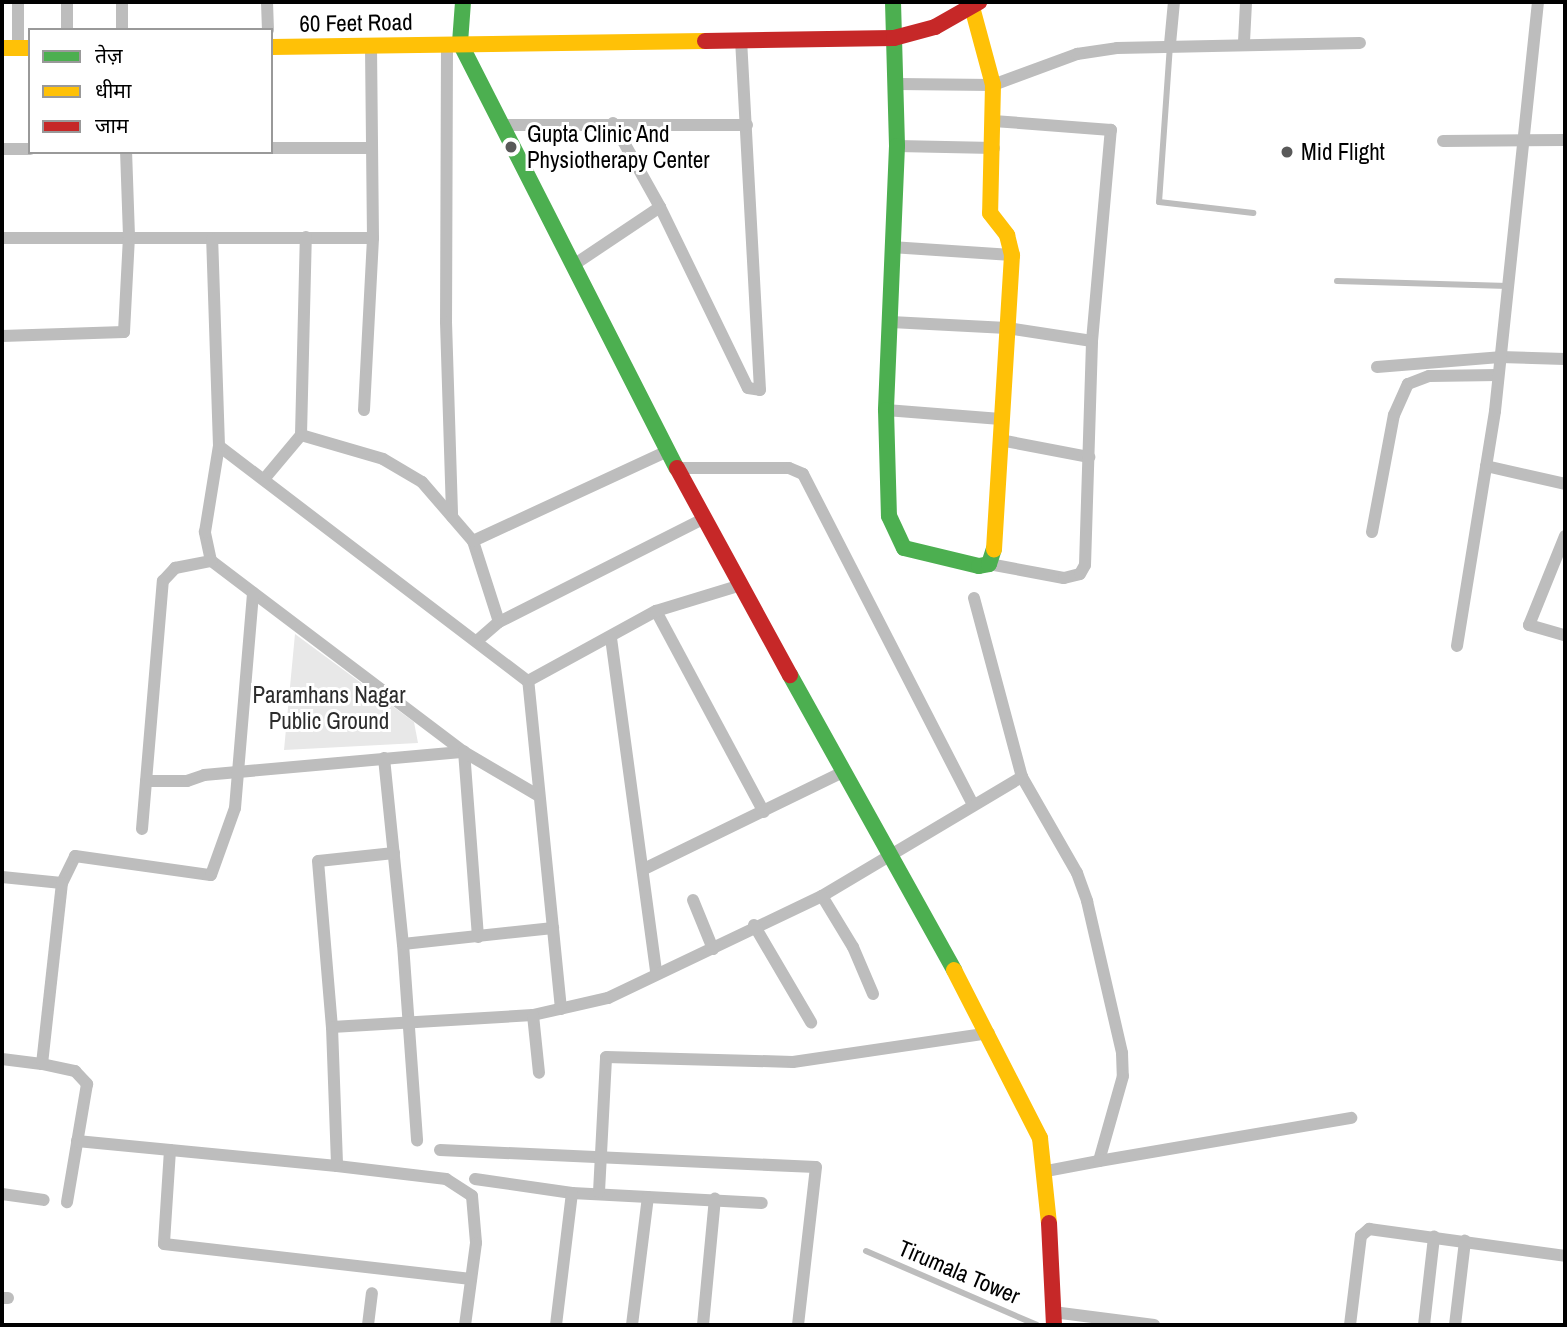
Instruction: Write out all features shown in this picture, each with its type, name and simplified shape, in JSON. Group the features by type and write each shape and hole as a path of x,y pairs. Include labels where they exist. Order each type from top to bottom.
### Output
{"street":[{"path":"17,48 18,2"},
{"path":"67,2 67,28"},
{"path":"122,2 122,28"},
{"path":"267,2 268,28"},
{"path":"452,517 446,323 453,44 463,2"},
{"path":"893,2 897,146 891,247 886,496 897,538 917,554 979,566 989,564 1064,579 1080,574 1085,565 1091,341 1111,130 993,121"},
{"path":"1170,44 1174,2"},
{"path":"1244,42 1247,2"},
{"path":"1457,646 1498,375 1538,2"},
{"path":"976,4 993,85 994,148 990,213 1007,235 1012,255 994,555 989,564"},
{"name":"60 Feet Road","path":"273,47 894,38 934,27 976,4"},
{"path":"613,123 660,207 748,388 760,390 741,41"},
{"path":"897,84 993,85 1077,54 1170,44 1360,43"},
{"path":"453,44 500,125 703,519 989,1033 1040,1138 1046,1171 1054,1319 1154,1325"},
{"path":"364,410 373,238 371,46"},
{"path":"500,125 747,125"},
{"path":"1443,141 1565,140"},
{"path":"897,146 994,148"},
{"path":"273,148 372,148"},
{"path":"2,149 28,149"},
{"path":"2,336 124,332 129,236 126,154"},
{"path":"572,266 660,207"},
{"path":"265,478 301,435 306,237"},
{"path":"2,238 373,238"},
{"path":"212,239 219,446 205,532 211,561 464,752 539,796"},
{"path":"891,247 1012,255"},
{"path":"891,322 1007,328 1091,341"},
{"path":"1377,367 1500,357 1565,359"},
{"path":"1372,532 1394,415 1408,384 1429,376 1498,375"},
{"path":"886,410 1001,419"},
{"path":"301,435 399,467 422,482 473,541 499,622"},
{"path":"1000,440 1089,457"},
{"path":"219,446 265,478 528,681 561,1009"},
{"path":"473,541 668,451"},
{"path":"1486,466 1565,484"},
{"path":"677,468 789,468 803,474 972,805"},
{"path":"478,640 499,622 703,519"},
{"path":"1565,536 1559,561 1529,625 1565,635"},
{"path":"142,829 163,581 175,568 211,561"},
{"path":"528,681 656,611 741,586"},
{"path":"42,1064 62,883 75,856 211,875 235,808 253,593"},
{"path":"974,598 1022,777 1077,873 1122,1053 1123,1076 1099,1161"},
{"path":"656,611 764,813"},
{"path":"611,638 656,973"},
{"path":"146,781 464,752"},
{"path":"464,752 478,937"},
{"path":"384,758 404,944 417,1141"},
{"path":"644,869 764,813 843,772"},
{"path":"331,1027 533,1014 608,998 754,926 822,896 1022,777"},
{"path":"337,1166 331,1027 318,861 394,853"},
{"path":"2,877 62,883"},
{"path":"822,896 853,947 873,994"},
{"path":"693,900 713,948"},
{"path":"754,926 811,1022"},
{"path":"404,944 553,929"},
{"path":"533,1014 539,1073"},
{"path":"599,1192 606,1057 793,1062 989,1033"},
{"path":"2,1059 42,1064 83,1075 87,1084 67,1202"},
{"path":"1046,1171 1351,1118"},
{"path":"77,1141 337,1166 458,1184 472,1196 476,1208 465,1325"},
{"path":"170,1150 164,1244 471,1279"},
{"path":"440,1150 600,1155 816,1167 799,1325"},
{"path":"475,1179 572,1192 762,1203"},
{"path":"556,1325 572,1192"},
{"path":"2,1194 44,1200"},
{"path":"632,1325 648,1196"},
{"path":"703,1325 715,1199"},
{"path":"1350,1325 1364,1231 1434,1237 1565,1256"},
{"path":"1424,1325 1434,1237"},
{"path":"1455,1325 1465,1241"},
{"path":"369,1325 372,1293"}],"lane":[{"path":"1170,44 1159,202 1253,213"},
{"path":"1337,281 1508,286"},
{"name":"Tirumala Tower","path":"866,1251 1037,1325"}],"green space":[{"name":"Paramhans Nagar Public Ground","path":"295,634 414,722 418,743 284,750"}],"traffic: fast":[{"path":"463,2 460,43 677,468"},
{"path":"893,2 897,146 886,410 889,516 904,548 979,566 989,564 994,549"},
{"path":"790,675 954,970"}],"traffic: slow":[{"path":"972,7 993,85 990,213 1007,235 1012,255 994,549"},
{"path":"273,47 705,41"},
{"path":"2,48 28,48"},
{"path":"954,970 1040,1138 1049,1223"}],"traffic: jam":[{"path":"705,41 894,38 935,27 979,2"},
{"path":"677,468 790,675"},
{"path":"1049,1223 1054,1325"}],"place":[{"name":"Gupta Clinic And Physiotherapy Center","path":"511,147"},
{"name":"Mid Flight","path":"1287,152"}]}
